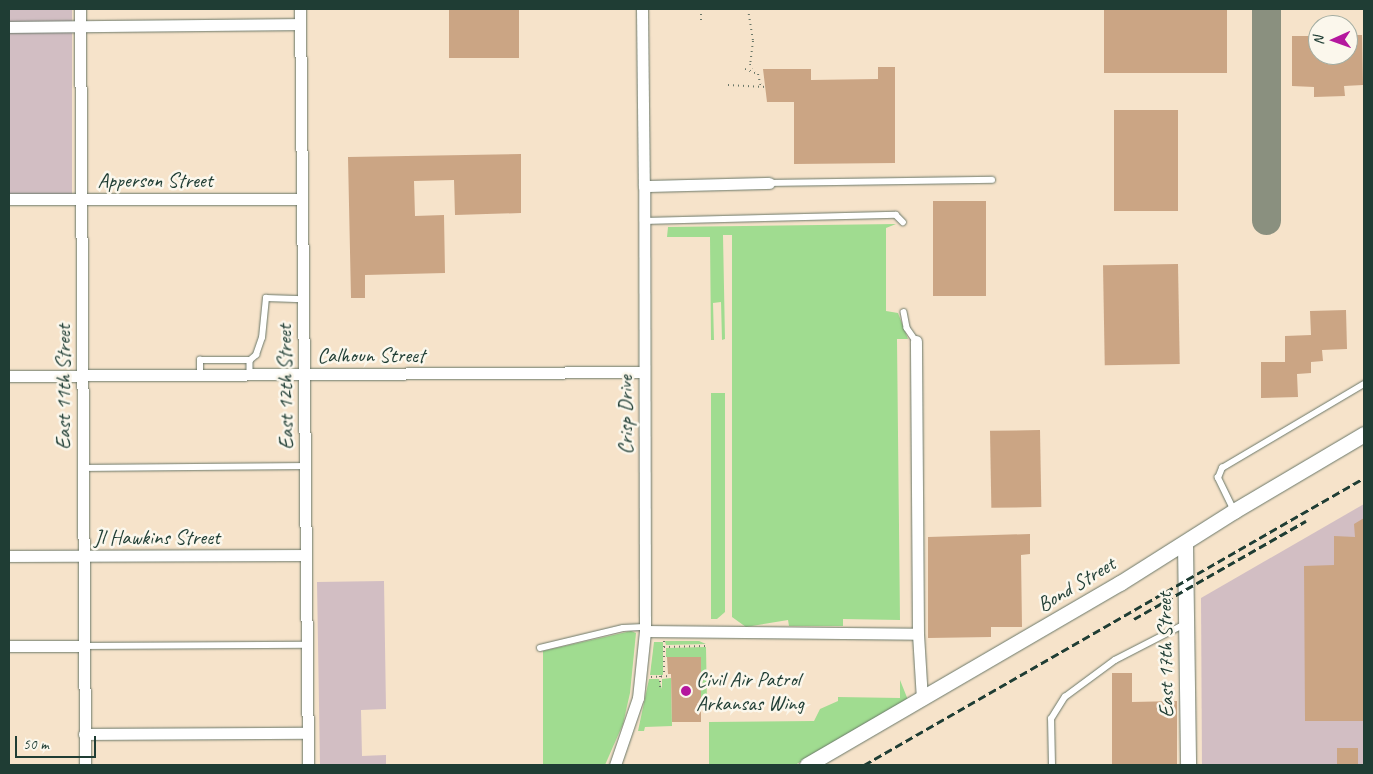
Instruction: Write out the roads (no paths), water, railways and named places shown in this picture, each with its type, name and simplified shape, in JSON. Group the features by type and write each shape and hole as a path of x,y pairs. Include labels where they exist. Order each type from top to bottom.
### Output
{"street":[{"name":"East 11th Street","path":"80,9 85,765"},
{"name":"East 12th Street","path":"300,9 308,765"},
{"name":"Crisp Drive","path":"615,765 638,698 645,629 642,9"},
{"path":"9,27 300,24"},
{"path":"644,186 769,183"},
{"name":"Apperson Street","path":"9,199 302,199"},
{"path":"916,342 918,634 922,700"},
{"name":"Calhoun Street","path":"9,376 644,372"},
{"name":"Bond Street","path":"807,765 922,700 1185,544 1234,511 1364,434"},
{"name":"East 17th Street","path":"1185,544 1188,765"},
{"name":"Jl Hawkins Street","path":"9,556 306,555"},
{"path":"645,629 918,634"},
{"path":"9,646 84,646"},
{"path":"84,734 307,733"}],"lane":[{"path":"769,183 992,180"},
{"path":"643,221 896,215 903,222"},
{"path":"200,375 200,360 250,360 256,355 262,338 266,298 303,299"},
{"path":"904,312 907,328 916,342"},
{"path":"250,360 250,374"},
{"path":"1234,511 1218,478 1222,468 1364,384"},
{"path":"83,468 305,466"},
{"path":"1052,765 1051,720 1065,696 1115,660 1187,623"},
{"path":"540,648 622,628 645,629"},
{"path":"84,646 306,645"}],"railway":[{"path":"864,765 1364,478"},
{"path":"1134,619 1306,521"}],"place":[{"name":"Civil Air Patrol Arkansas Wing","path":"686,691"}]}
